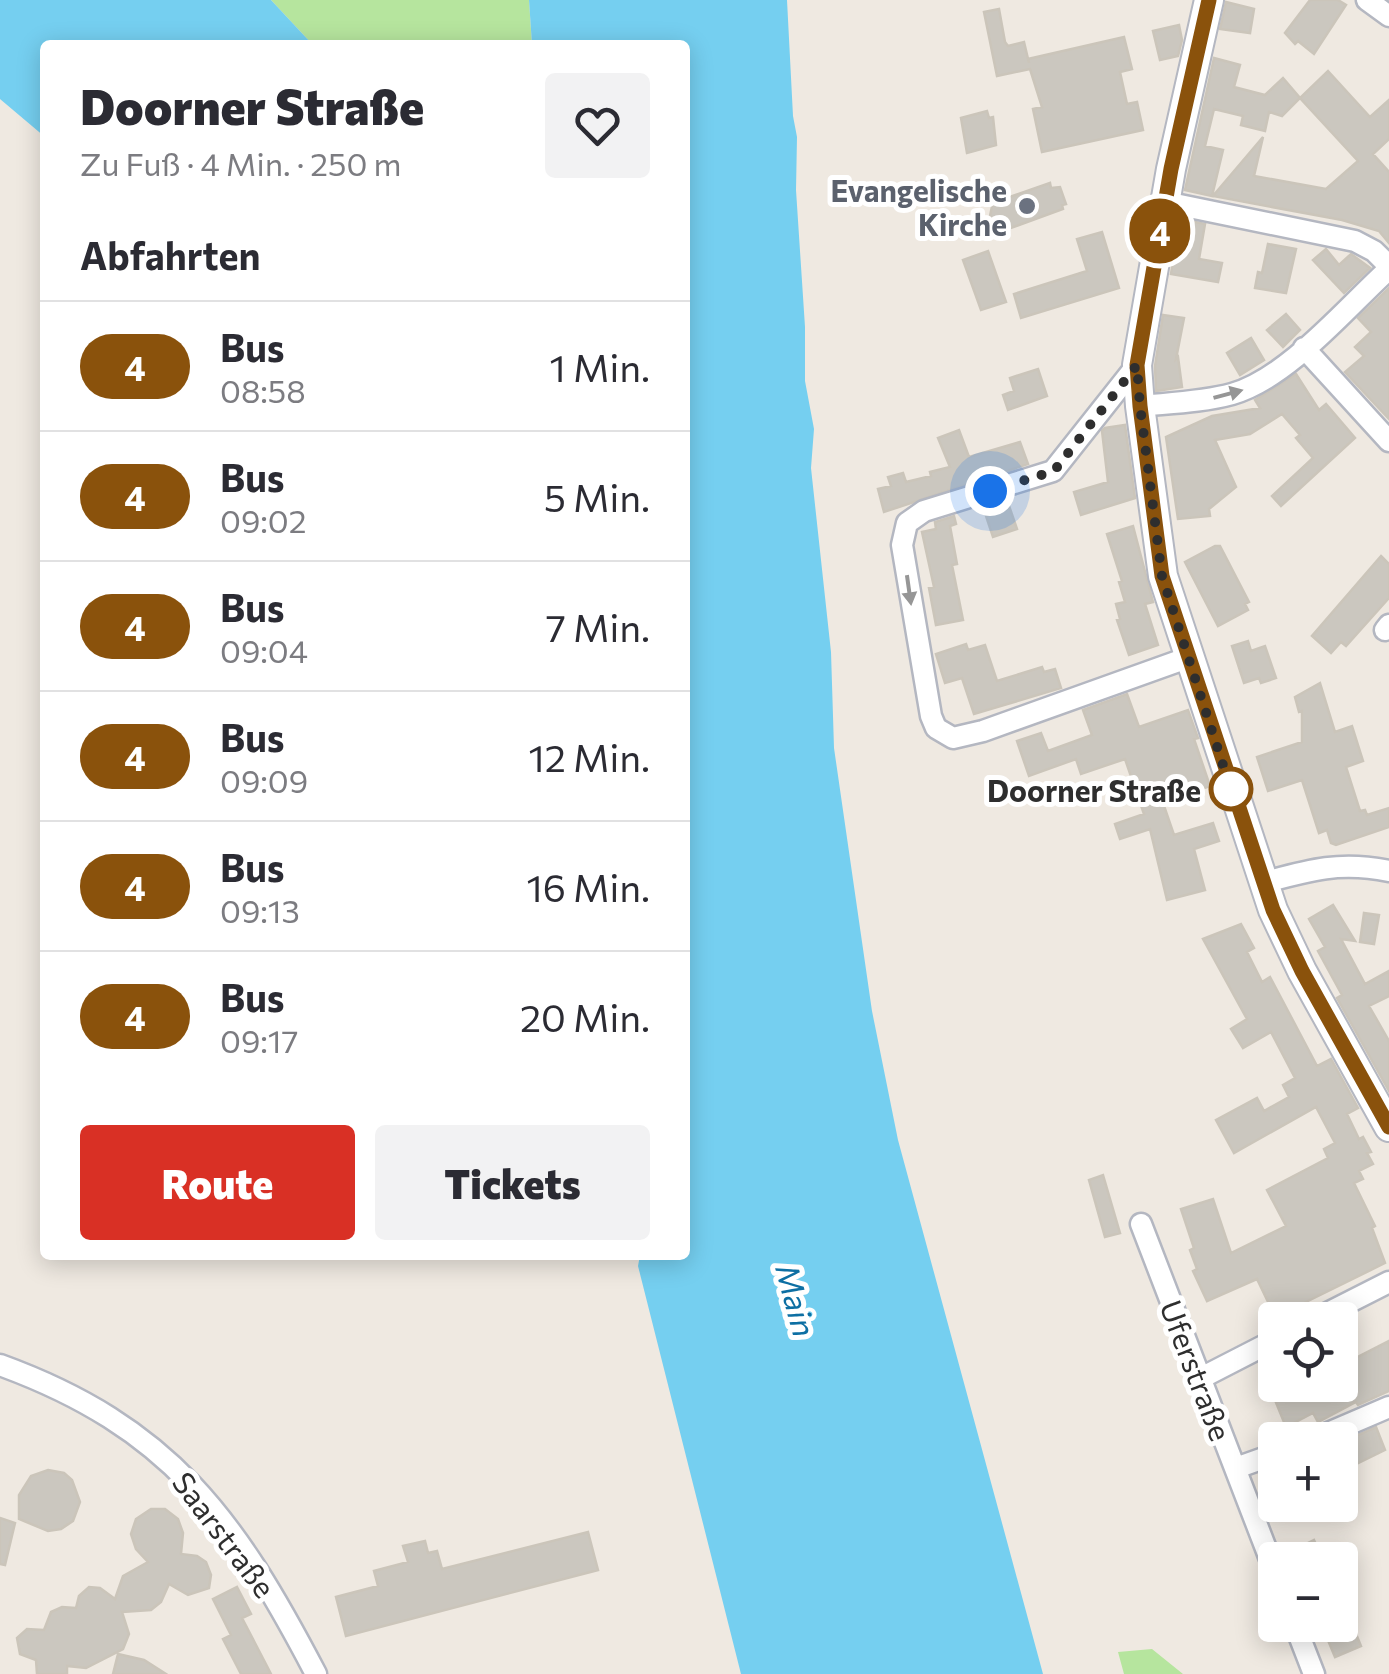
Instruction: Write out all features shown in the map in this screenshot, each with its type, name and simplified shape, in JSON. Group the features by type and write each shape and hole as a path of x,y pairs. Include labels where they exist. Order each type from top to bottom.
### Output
{"main road":[{"path":"1209,0 1165,202 1137,365 1162,576 1262,883 1302,971 1389,1127"}],"street":[{"path":"1140,406 1233,394 1264,379 1304,348 1389,267 1374,251 1355,240 1165,202"},
{"path":"1304,348 1389,441"},
{"path":"1137,365 1054,471 924,511 911,519 904,529 902,545 916,641 936,728 953,738 983,731 1187,658"},
{"path":"1262,883 1332,866 1389,871"},
{"name":"Uferstraße","path":"1140,1224 1264,1542"},
{"path":"1350,1302 1389,1282"},
{"path":"1201,1378 1258,1349"},
{"name":"Saarstraße","path":"0,1365 94,1407 129,1429 196,1486 244,1548 316,1674"},
{"path":"1355,1422 1389,1408"},
{"path":"1236,1468 1258,1460"},
{"path":"1302,1642 1314,1674"}],"green space":[{"path":"271,0 529,0 532,40 308,40"},
{"path":"1152,1649 1183,1674 1124,1674 1118,1652"}],"water":[{"path":"0,0 271,0 308,40 40,40 40,133 0,99"},
{"name":"Main","path":"529,0 787,0 797,137 805,381 814,429 811,468 831,652 834,748 872,1011 898,1140 1043,1674 741,1674 638,1266 639,1260 690,1260 690,40 532,40"}],"building":[{"path":"1310,0 1338,0 1346,5 1314,54 1298,41 1295,44 1285,33"},
{"path":"1226,2 1254,9 1250,33 1220,29"},
{"path":"999,9 1005,42 1008,46 1024,42 1028,59 1124,37 1132,69 1120,72 1127,104 1137,102 1143,130 1042,152 1033,109 1042,107 1030,69 997,76 984,12"},
{"path":"1179,25 1182,40 1178,56 1160,60 1153,31"},
{"path":"1214,58 1240,65 1234,87 1265,95 1283,78 1300,98 1282,116 1269,112 1265,131 1241,125 1243,116 1214,109 1205,146 1223,150 1212,196 1185,190"},
{"path":"1328,71 1370,117 1389,100 1389,139 1373,154 1389,172 1389,243 1379,231 1342,220 1213,196 1263,137 1254,176 1326,189 1358,161 1300,98"},
{"path":"987,111 989,118 993,117 996,145 967,153 961,118"},
{"name":"Evangelische Kirche","path":"1050,183 1051,188 1060,187 1066,204 1063,209 1008,229 995,225 990,216 995,192 1001,200"},
{"path":"1180,219 1205,224 1199,259 1222,263 1218,282 1171,274"},
{"path":"1102,232 1119,288 1021,318 1014,294 1087,271 1077,239"},
{"path":"1268,244 1296,249 1286,293 1255,288"},
{"path":"1326,249 1339,265 1351,254 1370,268 1344,293 1313,260"},
{"path":"988,251 1006,302 981,310 963,260"},
{"path":"1389,288 1389,419 1345,372 1364,356 1355,347 1371,332 1358,318"},
{"path":"1286,314 1300,330 1283,347 1267,330"},
{"path":"1163,315 1184,318 1176,359 1182,387 1156,391 1155,366"},
{"path":"1251,338 1264,360 1240,375 1227,353"},
{"path":"1038,369 1047,396 1008,410 1003,395 1014,391 1010,378"},
{"path":"1296,374 1319,410 1326,404 1355,438 1281,506 1272,496 1313,458 1282,414 1250,434 1215,440 1236,487 1209,509 1210,516 1178,519 1166,437 1212,416 1260,408 1255,400"},
{"path":"1125,425 1135,498 1081,515 1074,492 1108,482 1102,431"},
{"path":"959,430 969,457 1020,442 1028,464 884,512 878,489 891,486 888,477 903,473 906,482 950,467 938,438"},
{"path":"1007,500 1017,529 993,537 983,507"},
{"path":"954,516 956,524 950,526 957,564 952,565 963,620 936,625 929,588 934,587 922,532 936,529 935,522"},
{"path":"1133,526 1153,602 1145,604 1158,645 1129,655 1117,620 1120,619 1116,604 1125,602 1119,582 1122,581 1107,534"},
{"path":"1220,546 1249,602 1245,604 1248,610 1218,626 1185,562"},
{"path":"1381,556 1389,564 1389,598 1346,646 1341,642 1331,653 1312,636"},
{"path":"1248,641 1251,651 1265,646 1276,678 1244,683 1232,646"},
{"path":"966,644 968,650 985,645 997,681 1042,667 1044,672 1055,669 1061,688 974,714 962,678 945,683 936,654"},
{"path":"1320,683 1335,732 1352,726 1363,761 1346,767 1360,811 1365,810 1367,815 1389,808 1389,827 1336,845 1331,843 1327,830 1319,833 1302,780 1268,791 1257,757 1302,742 1302,711 1299,712 1295,697"},
{"path":"1127,694 1139,727 1188,710 1210,786 1163,803 1174,835 1213,823 1219,841 1194,849 1205,890 1167,900 1150,829 1120,839 1115,824 1144,814 1125,759 1081,774 1076,759 1029,776 1017,741 1041,733 1048,751 1092,735 1083,710"},
{"path":"1333,905 1355,941 1341,939 1365,984 1389,971 1389,996 1369,1006 1389,1041 1389,1091 1337,998 1342,995 1318,951 1325,947 1309,919"},
{"path":"1364,913 1379,915 1374,944 1360,942"},
{"path":"1241,924 1254,948 1247,952 1262,982 1270,977 1317,1066 1331,1059 1358,1108 1347,1114 1359,1139 1363,1137 1371,1152 1367,1153 1373,1164 1359,1171 1363,1179 1354,1183 1375,1226 1372,1228 1385,1263 1306,1302 1268,1302 1257,1279 1207,1301 1193,1271 1197,1269 1190,1250 1194,1248 1181,1209 1213,1199 1231,1253 1286,1226 1267,1190 1328,1158 1324,1149 1335,1143 1316,1107 1234,1153 1216,1120 1257,1098 1264,1111 1289,1097 1283,1085 1295,1078 1271,1032 1243,1048 1231,1029 1247,1019 1203,939"},
{"path":"1103,1175 1120,1233 1105,1237 1089,1180"},
{"path":"1389,1341 1389,1391 1358,1405 1356,1402 1358,1357"},
{"path":"1276,1402 1356,1402 1318,1422 1313,1413 1296,1422 1284,1422"},
{"path":"1376,1427 1385,1450 1358,1463 1358,1435"},
{"path":"48,1470 64,1473 72,1480 80,1502 73,1521 48,1531 19,1519 19,1495 31,1476"},
{"path":"151,1509 165,1509 178,1519 183,1533 181,1554 206,1562 211,1575 209,1588 188,1595 169,1584 161,1602 151,1610 122,1612 129,1634 123,1649 86,1668 67,1666 67,1674 37,1674 36,1660 20,1654 17,1638 27,1629 44,1630 51,1612 62,1607 76,1608 79,1596 89,1587 100,1588 115,1599 123,1576 148,1562 136,1549 131,1534 136,1519"},
{"path":"0,1518 15,1523 5,1565 0,1564"},
{"path":"588,1532 598,1570 346,1636 336,1597 378,1586 374,1571 408,1562 403,1546 425,1541 428,1553 437,1551 442,1569"},
{"path":"237,1587 251,1614 242,1618 271,1674 241,1674 223,1639 231,1635 213,1599"},
{"path":"1358,1639 1361,1646 1335,1657 1329,1642 1358,1642"},
{"path":"118,1654 144,1660 166,1674 113,1674"}],"bus line":[{"name":"4","path":"1209,0 1171,169 1137,365 1162,576 1273,910 1302,971 1389,1127"}],"place":[{"name":"Evangelische Kirche","path":"1027,206"},
{"name":"Doorner Straße","path":"1231,789"}],"route":[{"path":"990,491 1054,471 1137,365 1162,576 1232,793 1231,789"}]}
